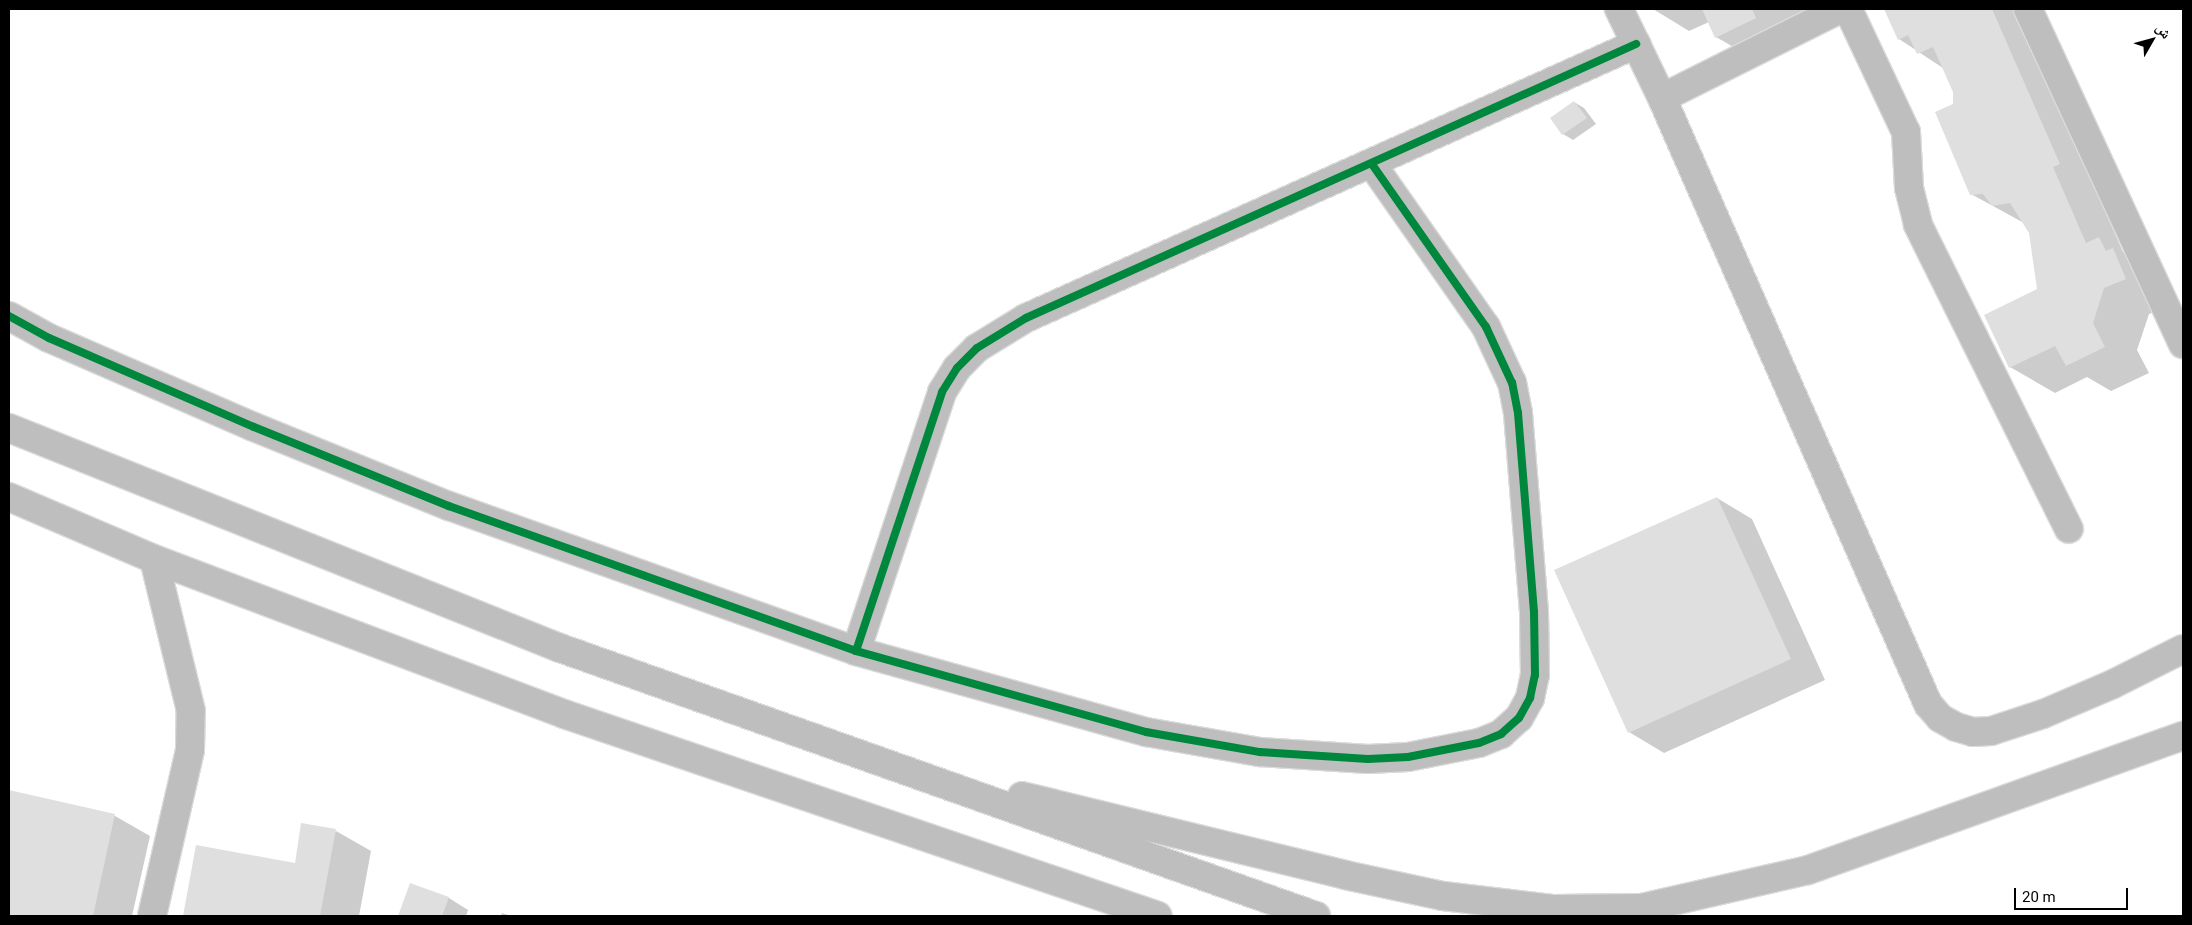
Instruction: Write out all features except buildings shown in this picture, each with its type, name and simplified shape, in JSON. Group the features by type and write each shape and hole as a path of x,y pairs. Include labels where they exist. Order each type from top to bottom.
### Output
{"main road":[{"path":"1619,9 1662,98 1928,704 1940,718 1964,730 1991,732 2043,714 2113,684 2183,649"},
{"path":"1662,98 1840,9"},
{"path":"1848,9 1906,132 1908,188 1918,225 2069,529"},
{"path":"2028,9 2183,344"},
{"path":"856,651 942,392 957,368 977,348 1026,318 1636,44"},
{"path":"9,316 49,338 254,427 449,506 856,651 1146,732 1260,752 1368,759 1408,757 1479,743 1501,734 1519,718 1530,698 1536,646 1518,414 1512,383 1486,327 1372,164"},
{"path":"9,428 560,648 1316,916"},
{"path":"9,497 154,559 564,714 1153,915"},
{"path":"152,916 190,750 191,711 154,559"},
{"path":"870,758 1345,875 1443,896 1554,909 1642,908 1808,870 2183,736"}],"cycle path":[{"path":"856,651 942,392 957,368 977,348 1026,318 1636,44"},
{"path":"9,316 49,338 254,427 449,506 856,651 1146,732 1260,752 1368,759 1408,757 1479,743 1501,734 1519,718 1530,698 1535,675 1534,612 1518,413 1512,383 1486,327 1372,164"}]}
